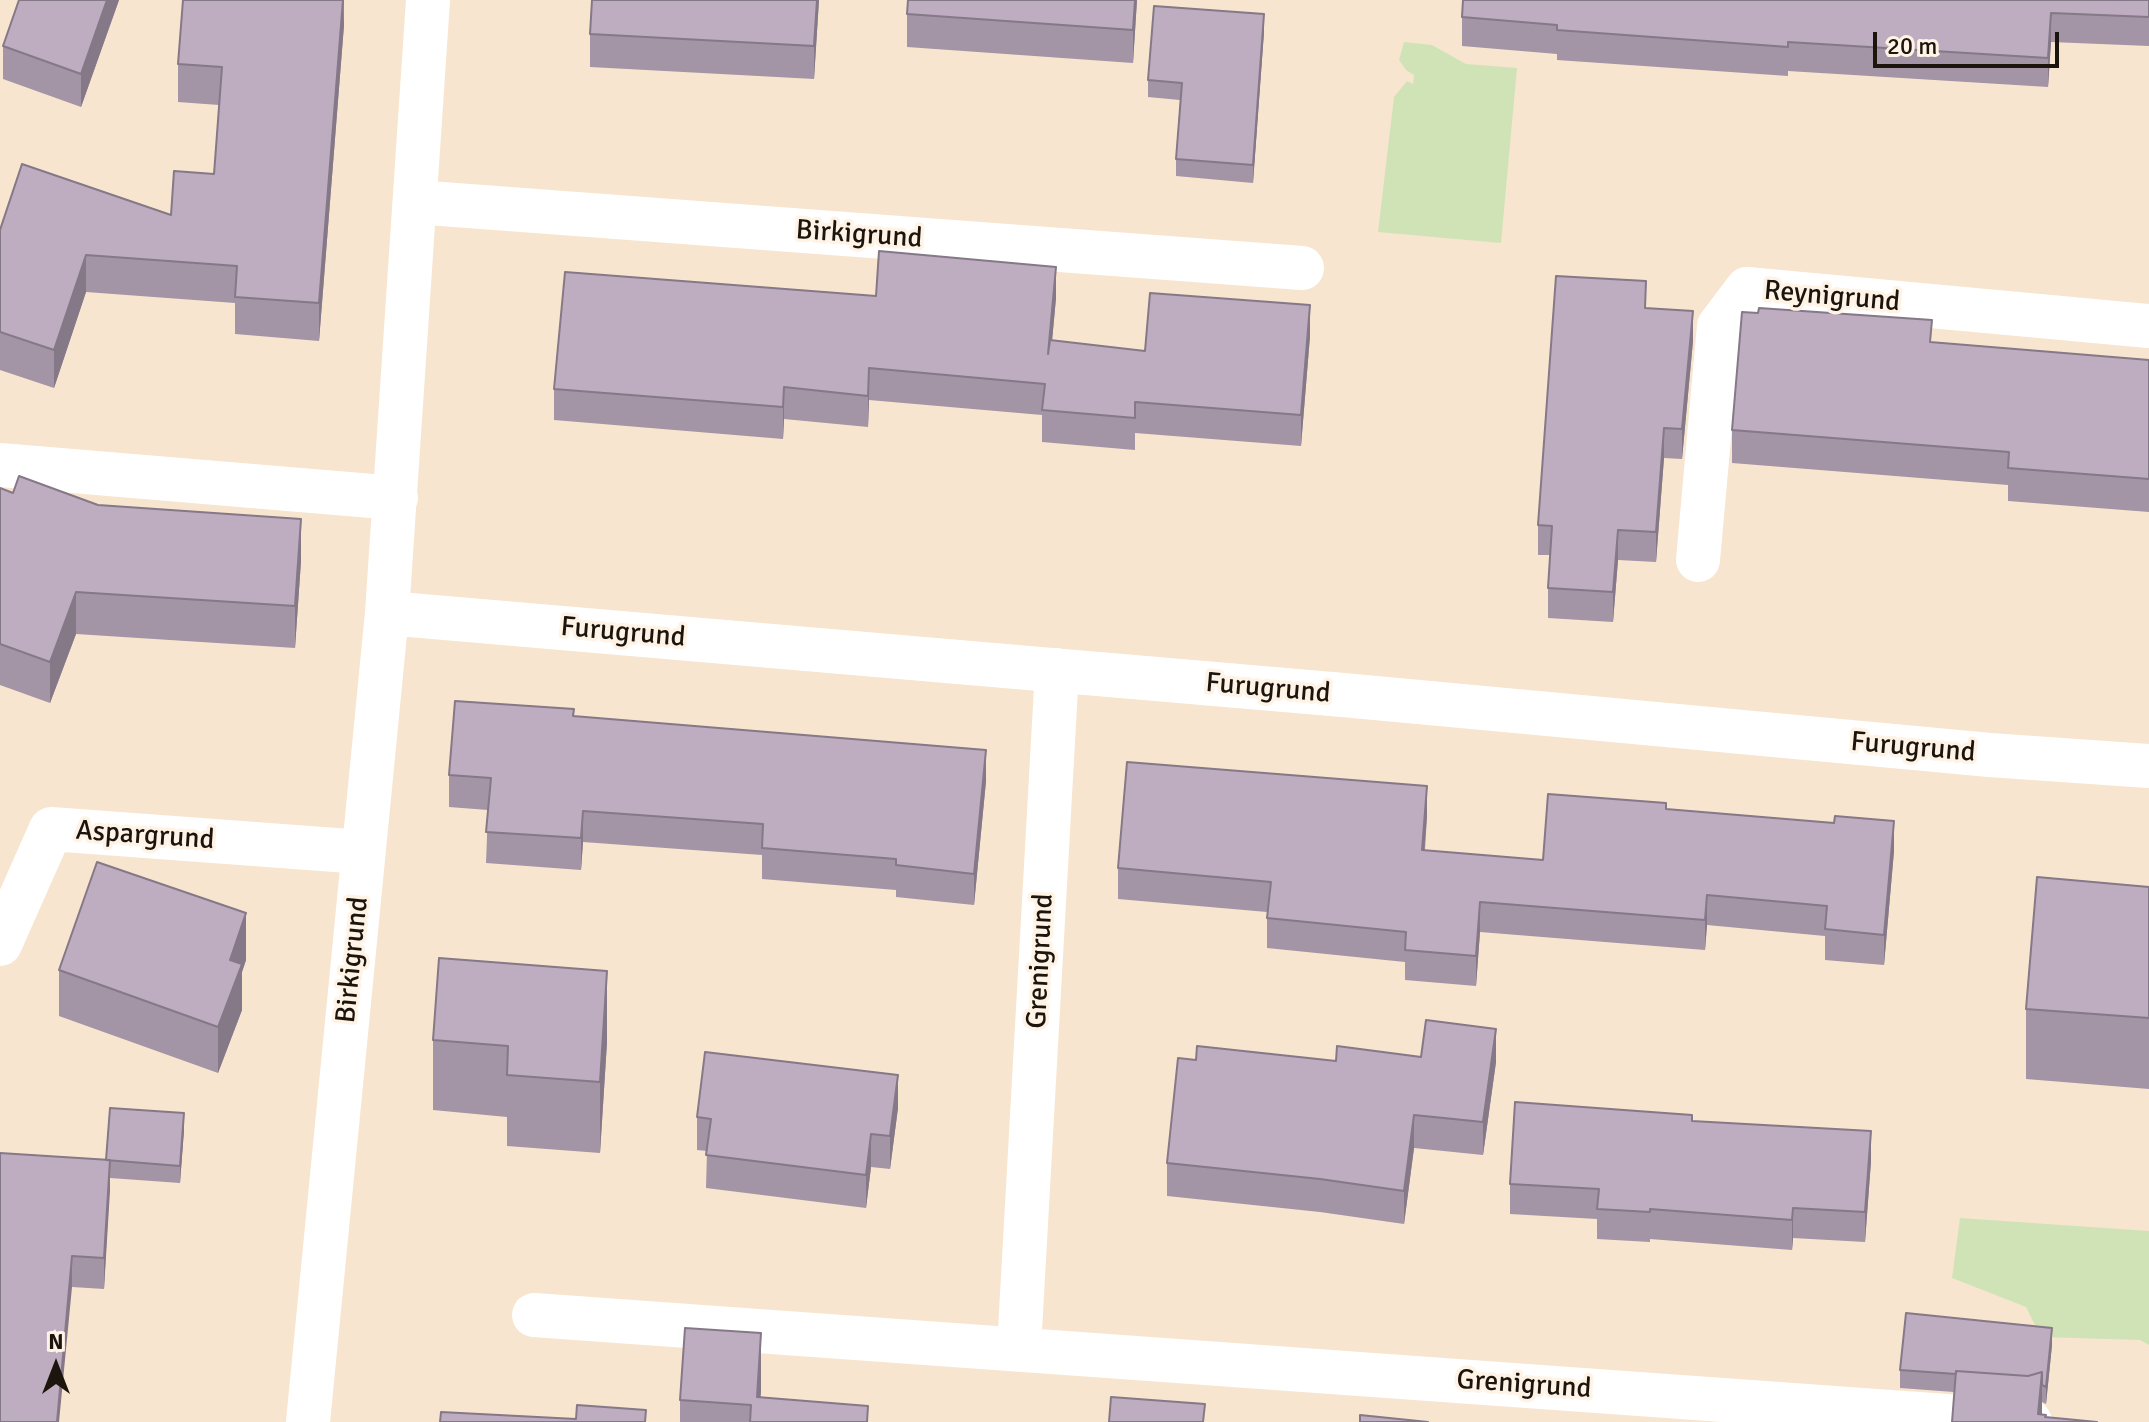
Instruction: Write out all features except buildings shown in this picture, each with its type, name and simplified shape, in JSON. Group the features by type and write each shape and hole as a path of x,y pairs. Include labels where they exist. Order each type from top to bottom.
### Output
{"street":[{"name":"Birkigrund","path":"308,1422 387,613 428,0"},
{"name":"Birkigrund","path":"415,202 1302,268"},
{"name":"Reynigrund","path":"1698,560 1719,326 1747,289 2149,326"},
{"path":"0,465 396,498"},
{"name":"Furugrund","path":"387,613 1990,755 2149,766"},
{"name":"Grenigrund","path":"1019,1348 1057,670"},
{"name":"Aspargrund","path":"0,944 51,829 363,852"},
{"name":"Grenigrund","path":"534,1315 2030,1422"}],"green space":[{"path":"1404,42 1432,45 1466,64 1517,68 1501,243 1378,232 1394,97 1407,81 1413,84 1414,75 1399,60"},
{"path":"1960,1218 2149,1231 2149,1345 2140,1340 2041,1337 2026,1307 1952,1278"}]}
